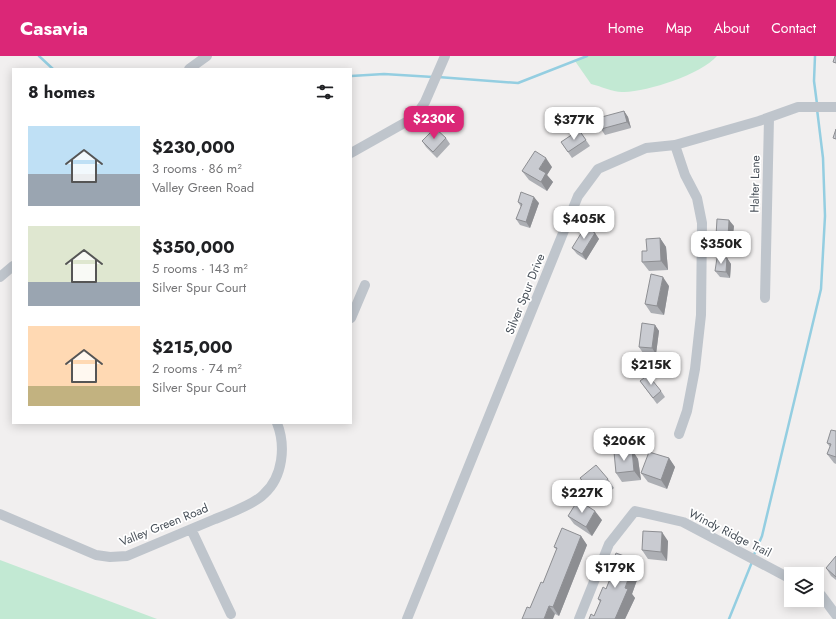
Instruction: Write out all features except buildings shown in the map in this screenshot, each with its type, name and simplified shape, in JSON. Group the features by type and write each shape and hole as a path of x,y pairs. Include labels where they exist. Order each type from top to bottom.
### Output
{"street":[{"path":"190,68 207,56"},
{"path":"352,152 415,117 425,102 445,56"},
{"name":"Silver Spur Drive","path":"408,619 578,196 598,169 646,148 675,145 769,118 798,107 836,107"},
{"name":"Halter Lane","path":"766,298 769,118"},
{"path":"675,145 685,175 697,198 702,223 701,315 695,369 687,411 679,434"},
{"path":"0,277 12,267"},
{"path":"352,316 365,285"},
{"name":"Valley Green Road","path":"0,514 96,555 110,557 127,556 233,512 264,495 272,484 279,469 284,450 277,424"},
{"name":"Windy Ridge Trail","path":"579,619 609,544 635,511 682,522 784,575"},
{"path":"191,529 231,614"},
{"path":"824,599 836,615"}],"green space":[{"path":"587,56 717,56 699,70 674,81 647,89 620,92 591,84 575,61"},
{"path":"0,560 157,619 0,619"}],"waterway":[{"path":"39,56 52,68"},
{"path":"438,77 518,83 587,56"},
{"path":"815,56 814,81 817,104"},
{"path":"352,76 384,74 433,77"},
{"path":"753,557 762,536 821,289 825,216 823,158 817,109"},
{"path":"729,619 752,562"}]}
